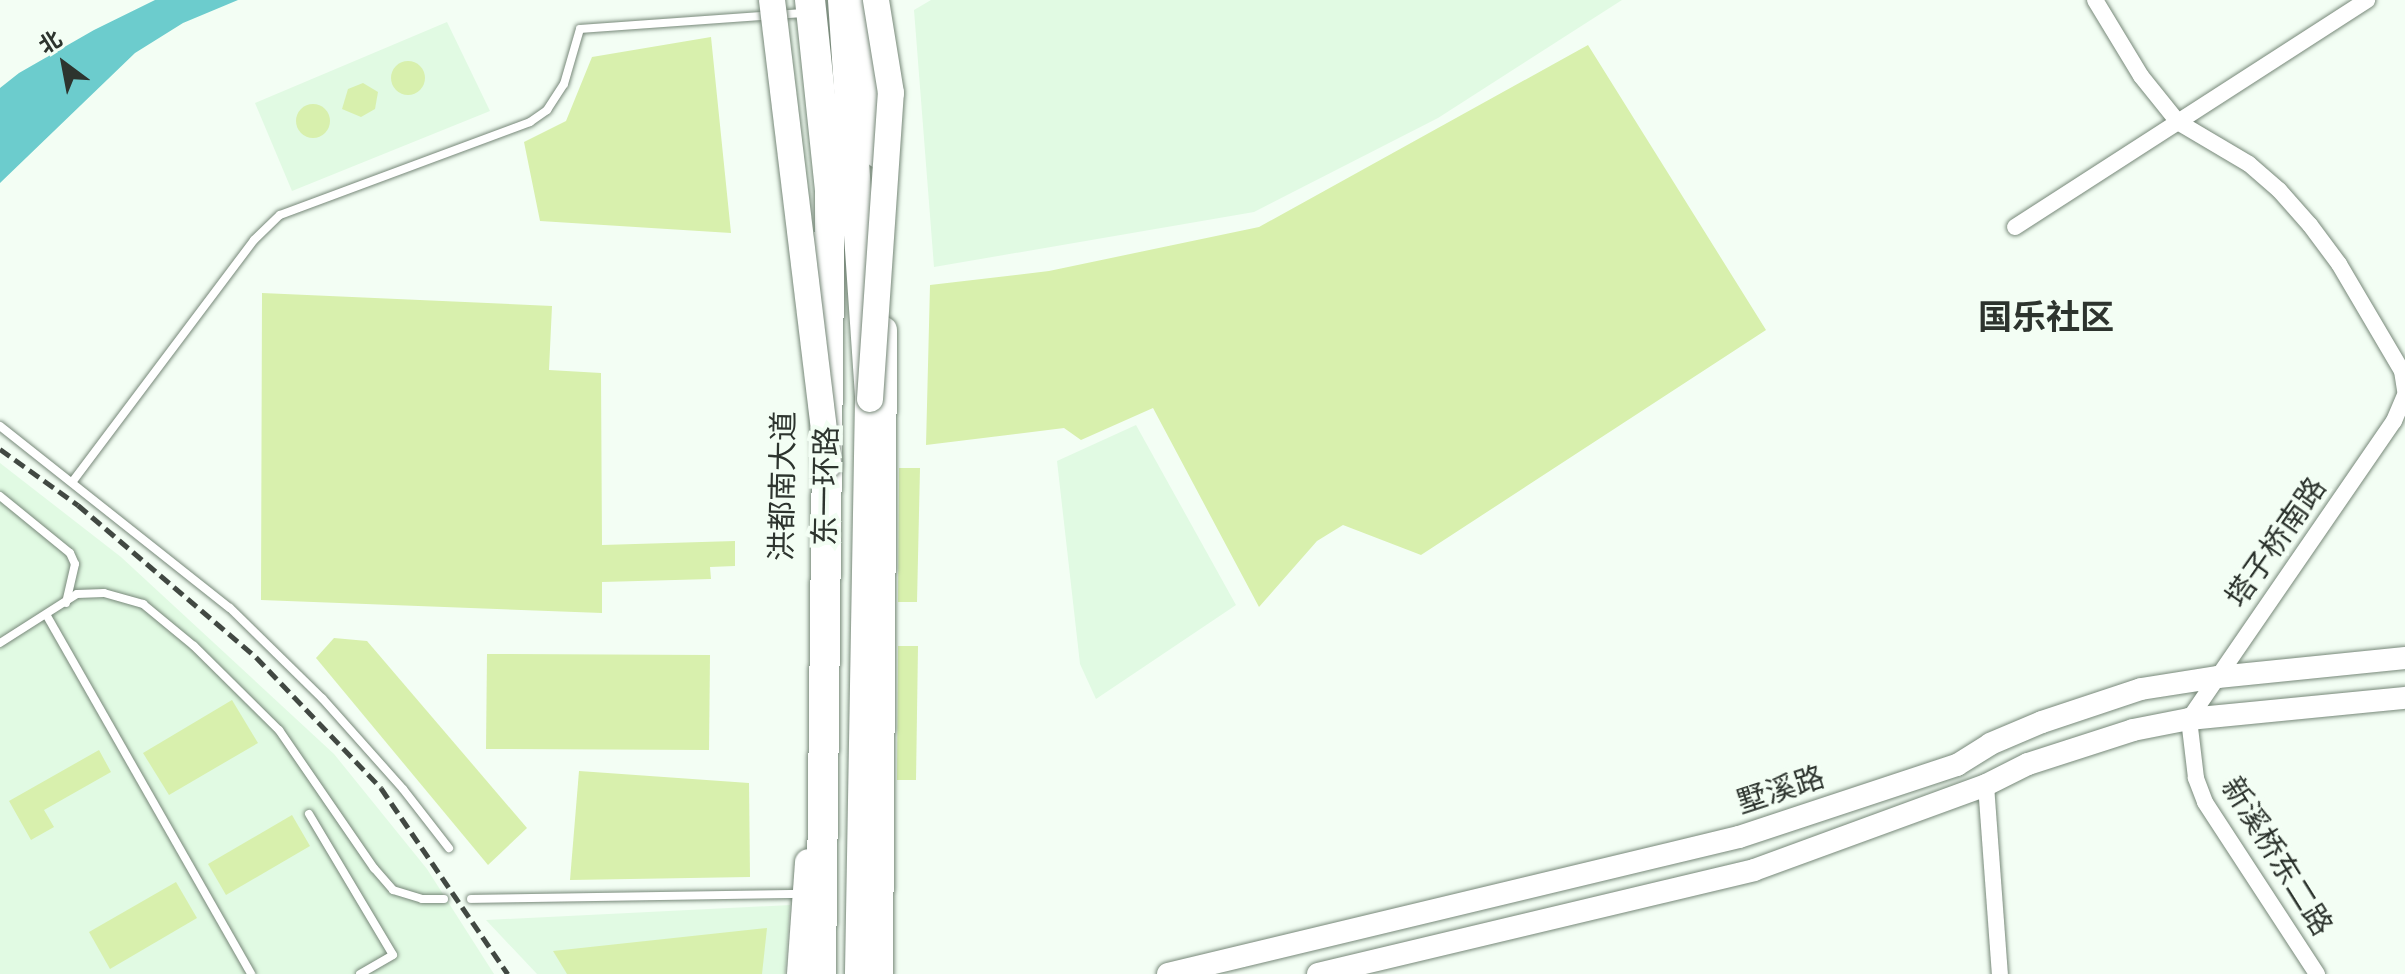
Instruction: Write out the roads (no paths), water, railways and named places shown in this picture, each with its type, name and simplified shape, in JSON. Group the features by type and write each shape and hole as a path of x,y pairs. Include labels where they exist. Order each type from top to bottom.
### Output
{"highway":[{"name":"东一环路","path":"843,0 870,399 860,974"},
{"name":"东一环路","path":"804,4 830,190 821,974"}],"main road":[{"path":"772,0 828,465"},
{"path":"864,0 876,123 886,381 880,974"},
{"path":"870,399 891,93 876,0"},
{"name":"洪都南大道","path":"800,974 807,894 820,309 814,140 804,4"}],"street":[{"name":"塔子桥南路","path":"2095,0 2141,76 2178,122 2249,164 2279,190 2310,225 2339,264 2402,371 2404,383 2405,393 2394,421 2189,719"},
{"path":"2015,227 2367,0"},
{"name":"墅溪路","path":"1168,974 1739,837 1957,765 2003,738 2141,689 2218,677 2405,658"},
{"path":"1318,974 1754,870 1986,785 2028,764 2080,745 2189,719 2405,698"},
{"name":"新溪桥东二路","path":"2189,719 2196,778 2205,802 2317,974"},
{"path":"1986,785 2000,974"}],"lane":[{"path":"73,481 254,240 280,215 530,122 547,110 564,84 580,29 804,4"},
{"path":"0,426 230,608 322,698 403,789 449,848"},
{"path":"0,496 70,553 75,564 66,603"},
{"path":"0,643 47,616 77,594 104,593 143,604 194,646 279,730 374,868 393,890 422,899 444,899"},
{"path":"47,616 251,974"},
{"path":"309,814 393,955 360,974"},
{"path":"471,899 807,894"}],"water":[{"path":"155,0 238,0 183,23 135,53 0,183 0,88 19,73 94,30"}],"railway":[{"path":"0,449 78,505 256,657 381,788 508,974"}],"district":[{"name":"国乐社区","path":"2046,319"}]}
